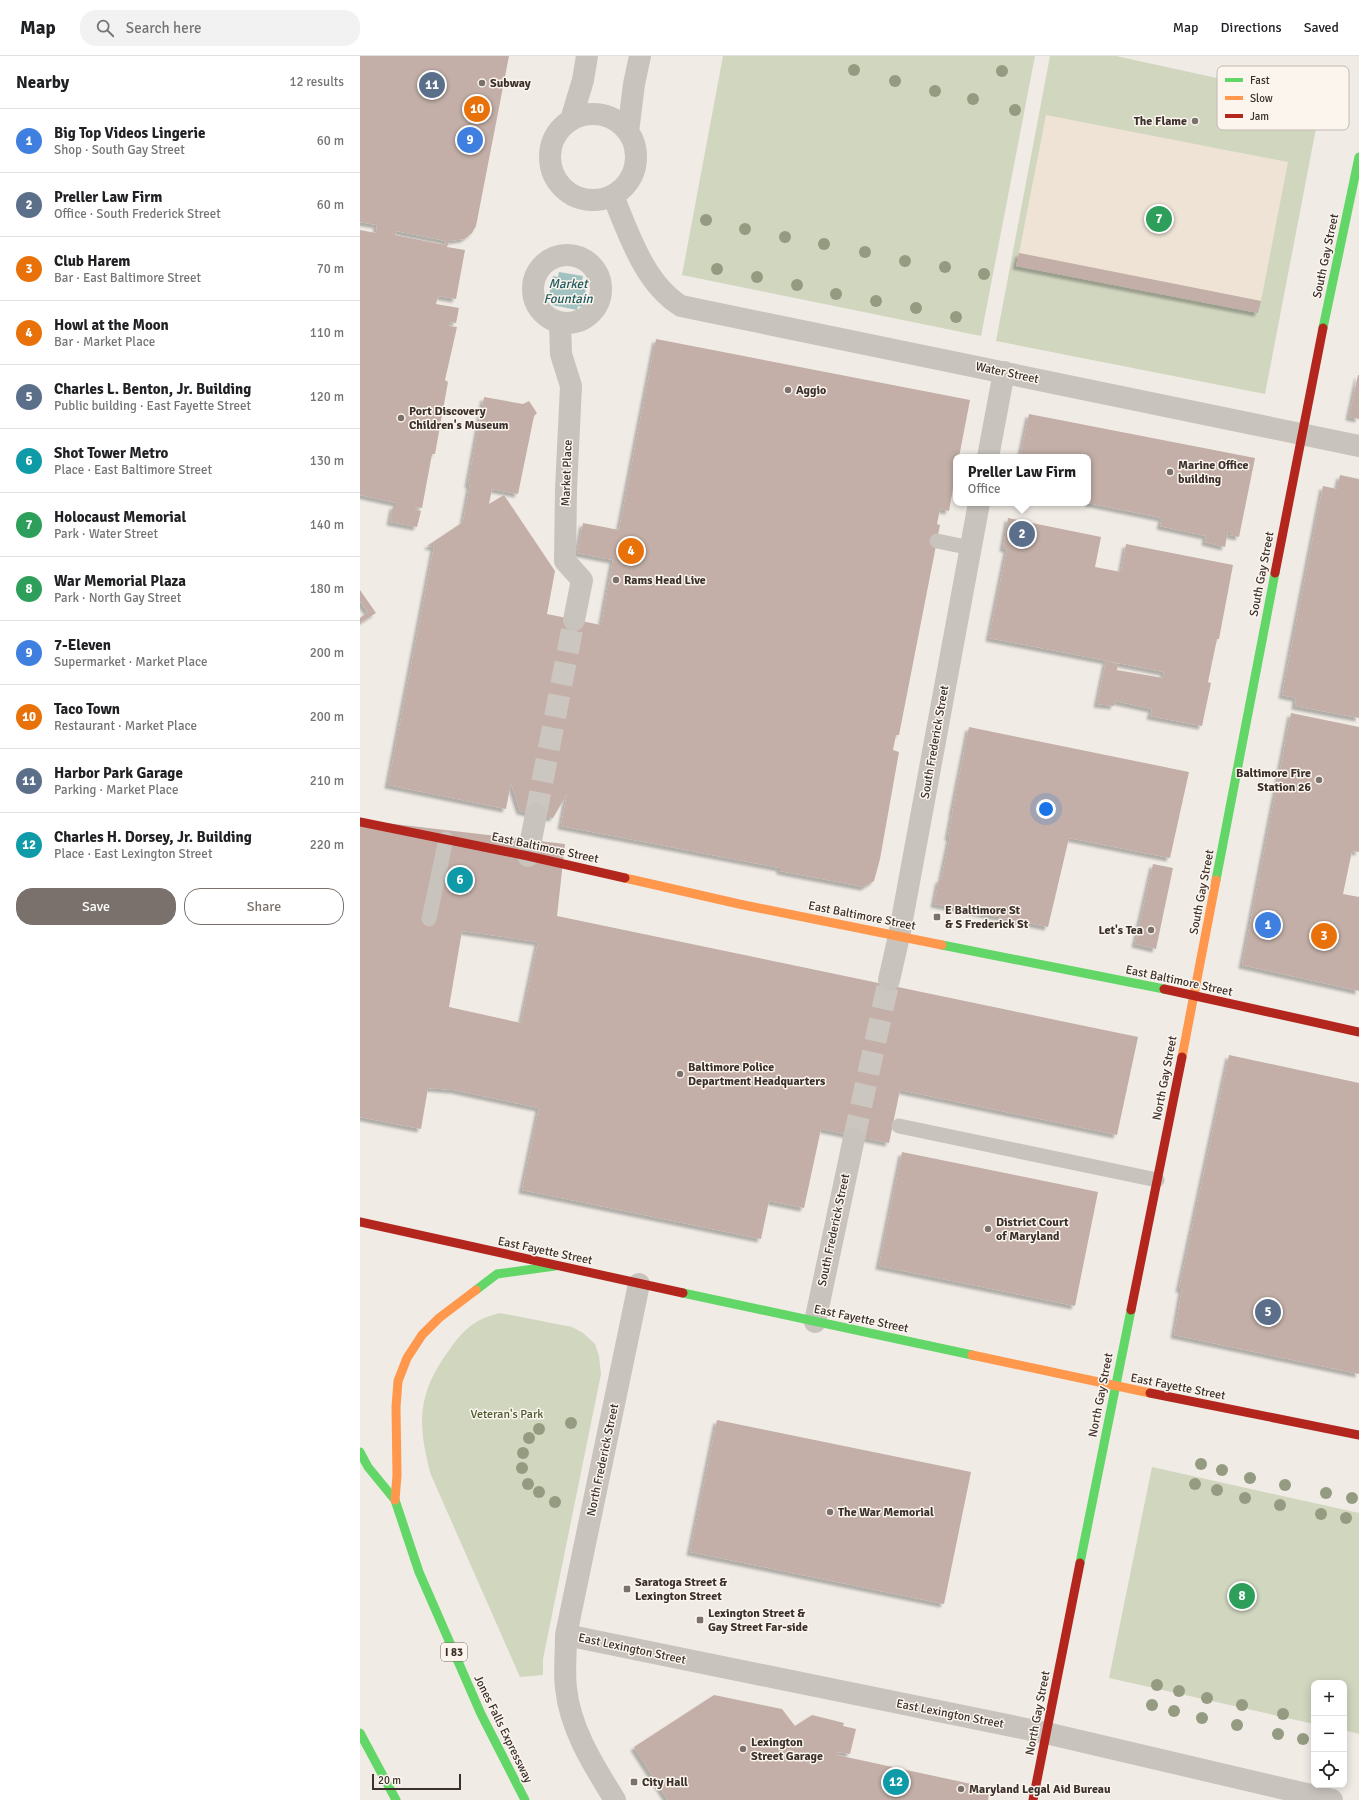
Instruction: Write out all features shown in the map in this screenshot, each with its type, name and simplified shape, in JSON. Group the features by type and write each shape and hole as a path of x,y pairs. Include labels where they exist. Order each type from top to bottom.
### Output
{"main road":[{"name":"South Gay Street","path":"1194,996 1301,434 1359,157"},
{"name":"East Baltimore Street","path":"360,822 528,856 738,904 1194,996 1359,1032"},
{"name":"North Gay Street","path":"1033,1800 1194,996"},
{"name":"East Fayette Street","path":"360,1222 555,1266 1115,1386 1359,1435"},
{"path":"395,1500 397,1475 396,1407 398,1381 407,1358 422,1335 439,1318 496,1274 555,1266"},
{"name":"Jones Falls Expressway","path":"360,1452 368,1467 395,1500 418,1572 481,1714 525,1800"},
{"path":"360,1733 396,1800"}],"street":[{"path":"571,120 583,80 587,56"},
{"path":"628,132 634,84 640,56"},
{"path":"596,114 608,116 620,122 628,132 635,143 637,155 636,167 631,179 623,189 613,196 601,200 589,200 583,199 566,191 558,182 551,165 551,147 559,132 571,120 583,115 596,114"},
{"name":"Water Street","path":"613,196 652,280 660,290 681,306 1359,446"},
{"name":"Market Place","path":"560,322 561,354 571,386 566,489 565,562 582,580 574,620"},
{"path":"989,454 1004,372"},
{"name":"South Frederick Street","path":"889,980 899,936 978,506"},
{"path":"528,856 536,814"},
{"name":"South Frederick Street","path":"815,1322 854,1138"},
{"name":"North Frederick Street","path":"615,1800 588,1753 576,1727 566,1688 566,1635 639,1284"},
{"name":"East Lexington Street","path":"566,1635 1046,1733 1332,1800"}],"lane":[{"path":"937,541 971,548"},
{"path":"429,919 446,840"},
{"path":"899,1126 1157,1180"}],"green space":[{"path":"723,56 1035,56 981,336 682,275"},
{"path":"1050,56 1116,56 1217,78 1217,130 1316,130 1265,394 996,341"},
{"name":"Veteran's Park","path":"500,1313 572,1327 583,1333 595,1344 599,1356 601,1374 543,1659 543,1675 520,1677 431,1475 423,1440 422,1424 423,1409 431,1380 450,1349 465,1330 484,1318"},
{"path":"1152,1467 1359,1513 1359,1734 1347,1731 1347,1680 1311,1680 1311,1723 1109,1678"}],"shaded area":[{"path":"1046,115 1288,162 1261,301 1019,253"}],"water":[{"name":"Market Fountain","path":"559,272 583,276 582,281 587,282 583,307 578,306 577,310 552,305 553,301 548,300 553,276 558,277"}],"building":[{"path":"360,56 509,56 476,226 472,233 464,239 449,241 447,247 465,250 456,299 438,296 436,304 459,308 456,323 450,322 449,326 457,327 445,380 448,382 435,454 432,454 422,508 414,507 414,509 421,511 417,527 390,522 393,506 396,506 397,503 360,495 360,230 376,233 377,225 360,222","holes":["396,231 446,241 445,245 395,235"]},
{"path":"1019,253 1261,301 1258,313 1016,266"},
{"path":"656,339 970,400 960,454 953,454 953,489 949,511 940,509 937,524 940,525 899,735 896,735 893,750 899,752 880,859 874,881 864,887 780,871 780,868 561,826 567,794 553,818 520,811 511,783 506,809 388,785 434,547 427,546 463,522 470,485 468,484 484,397 523,404 529,401 537,413 534,416 518,494 492,489 489,504 504,495 555,571 547,614 601,625 613,560 577,553 583,523 619,530"},
{"path":"1359,375 1359,419 1349,417"},
{"name":"Marine Office building","path":"1029,414 1255,458 1239,537 1230,535 1230,532 1228,531 1225,547 1205,542 1206,536 1160,526 1162,518 1091,504 1091,454 1021,454"},
{"path":"1340,475 1359,479 1359,718 1295,706 1296,698 1282,695 1323,486 1337,489"},
{"path":"1008,518 1101,537 1095,567 1121,572 1126,544 1233,565 1219,639 1217,639 1208,682 1211,683 1202,726 1150,716 1152,709 1115,701 1114,706 1097,704 1106,661 1118,664 1117,670 1163,678 1164,672 989,638 1007,549 1003,548"},
{"path":"360,590 376,613 360,623 360,618 368,612 360,601"},
{"path":"1291,713 1359,727 1359,852 1352,851 1343,894 1359,897 1359,991 1242,965"},
{"path":"969,727 1189,772 1170,858 1069,838 1048,927 934,904 939,879 941,880 950,837 948,837 953,815 952,813"},
{"name":"Baltimore Police Department Headquarters","path":"360,820 565,844 557,916 1138,1037 1117,1135 900,1090 889,1143 821,1129 804,1208 769,1201 761,1239 522,1190 539,1108 454,1090 428,1088 421,1129 360,1117","holes":["462,931 538,942 521,1023 449,1007"]},
{"path":"1153,864 1173,868 1156,949 1135,944"},
{"path":"1229,1055 1359,1083 1359,1374 1174,1335 1182,1289 1179,1289"},
{"name":"District Court of Maryland","path":"902,1152 1098,1192 1075,1306 879,1266"},
{"name":"The War Memorial","path":"717,1420 971,1472 944,1604 690,1552"},
{"name":"Lexington Street Garage","path":"714,1695 782,1709 795,1726 812,1715 844,1723 843,1726 856,1729 850,1754 838,1752 837,1755 990,1788 988,1800 668,1800 634,1747"}],"tunnel":[{"path":"536,814 574,620"},
{"path":"854,1138 889,980"}],"traffic: fast":[{"path":"1323,328 1359,157"},
{"path":"1216,880 1275,573"},
{"path":"942,945 1164,989"},
{"path":"476,1290 497,1274 555,1266"},
{"path":"683,1293 972,1355"},
{"path":"1080,1563 1131,1310"},
{"path":"360,1452 368,1467 395,1500 419,1572 481,1714 525,1800"},
{"path":"360,1733 396,1800"}],"traffic: slow":[{"path":"625,878 739,904 942,945"},
{"path":"1182,1057 1216,880"},
{"path":"395,1500 397,1475 396,1407 398,1381 407,1358 422,1335 439,1318 476,1290"},
{"path":"972,1355 1150,1393"}],"traffic: jam":[{"path":"1275,573 1323,328"},
{"path":"360,822 528,856 625,878"},
{"path":"1164,989 1359,1032"},
{"path":"1131,1310 1182,1057"},
{"path":"360,1222 683,1293"},
{"path":"1150,1393 1359,1435"},
{"path":"1033,1800 1080,1563"}],"place":[{"name":"Subway","path":"482,83"},
{"name":"Harbor Park Garage","path":"432,85"},
{"name":"Taco Town","path":"477,109"},
{"name":"The Flame","path":"1195,121"},
{"name":"7-Eleven","path":"470,140"},
{"name":"Holocaust Memorial","path":"1159,219"},
{"name":"Aggio","path":"788,390"},
{"name":"Port Discovery Children's Museum","path":"401,418"},
{"name":"Marine Office building","path":"1170,472"},
{"name":"Preller Law Firm","path":"1022,534"},
{"name":"Howl at the Moon","path":"631,551"},
{"name":"Rams Head Live","path":"616,580"},
{"name":"Baltimore Fire Station 26","path":"1319,780"},
{"name":"Shot Tower Metro","path":"460,880"},
{"name":"E Baltimore St & S Frederick St","path":"937,917"},
{"name":"Big Top Videos Lingerie","path":"1268,925"},
{"name":"Let's Tea","path":"1151,930"},
{"name":"Club Harem","path":"1324,936"},
{"name":"Baltimore Police Department Headquarters","path":"680,1074"},
{"name":"District Court of Maryland","path":"988,1229"},
{"name":"Charles L. Benton, Jr. Building","path":"1268,1312"},
{"name":"The War Memorial","path":"830,1512"},
{"name":"Saratoga Street & Lexington Street","path":"627,1589"},
{"name":"War Memorial Plaza","path":"1242,1596"},
{"name":"Lexington Street & Gay Street Far-side","path":"700,1620"},
{"name":"Lexington Street Garage","path":"743,1749"},
{"name":"City Hall","path":"634,1782"},
{"name":"Charles H. Dorsey, Jr. Building","path":"896,1782"},
{"name":"Maryland Legal Aid Bureau","path":"961,1789"}]}
